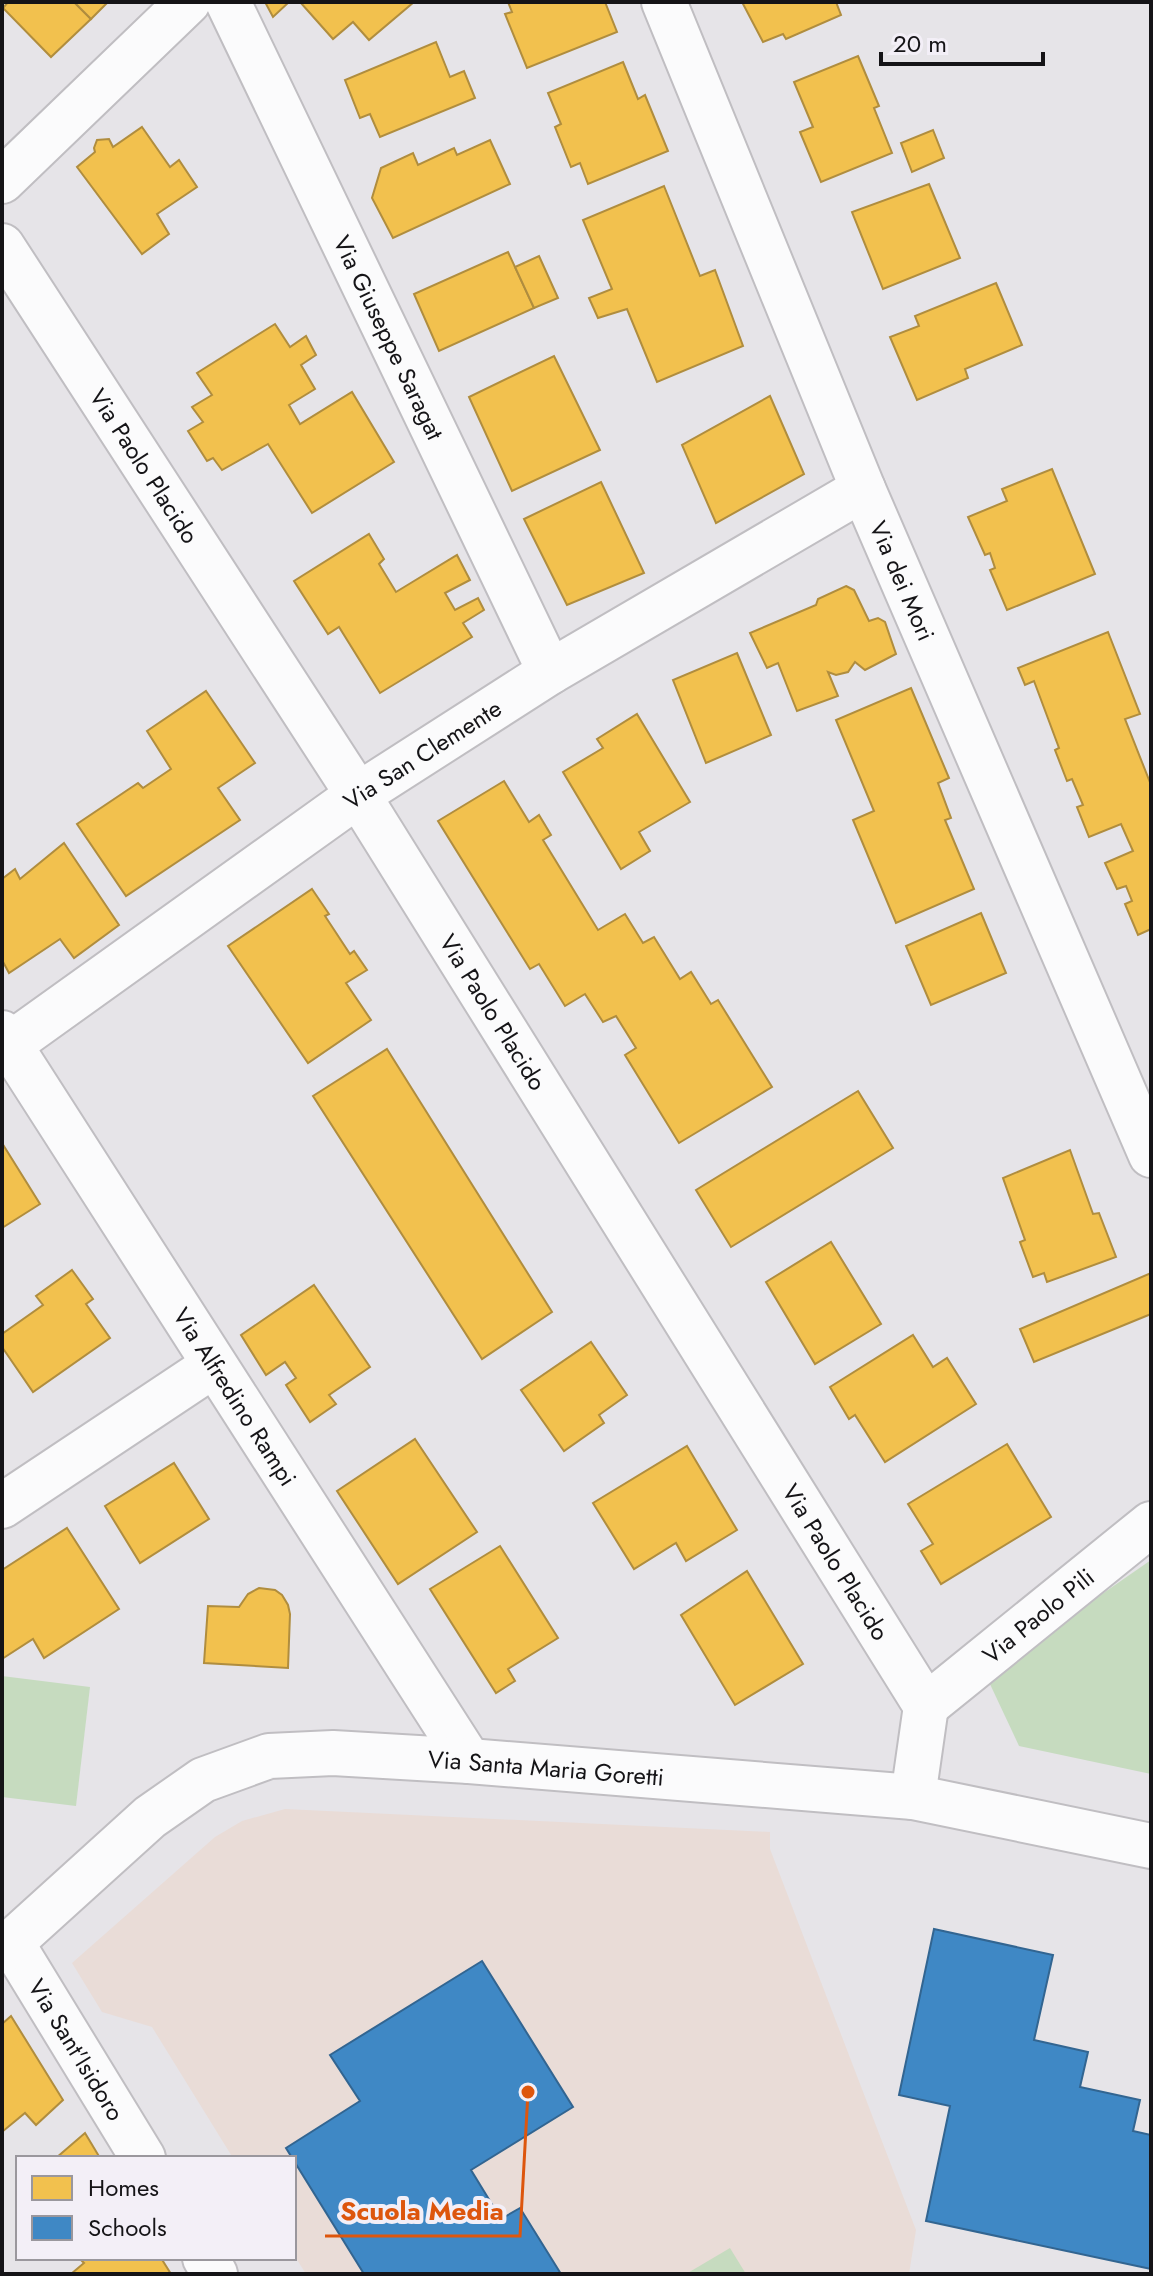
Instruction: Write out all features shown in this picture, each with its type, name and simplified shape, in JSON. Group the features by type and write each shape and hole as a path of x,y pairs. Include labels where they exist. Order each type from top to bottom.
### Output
{"street":[{"path":"2,181 188,2"},
{"name":"Via Giuseppe Saragat","path":"228,2 550,672"},
{"name":"Via dei Mori","path":"664,2 863,489 1151,1155"},
{"name":"Via Paolo Placido","path":"2,246 358,795 926,1706"},
{"name":"Via San Clemente","path":"4,1043 358,795 550,672 863,489"},
{"name":"Via Alfredino Rampi","path":"4,1043 469,1761"},
{"path":"2,1506 214,1365"},
{"name":"Via Paolo Pili","path":"926,1706 1151,1524"},
{"path":"913,1797 926,1706"},
{"name":"Via Santa Maria Goretti","path":"7,1947 150,1817 203,1780 269,1756 333,1753 469,1761 913,1797 1151,1846"},
{"name":"Via Sant'Isidoro","path":"7,1947 142,2156"}],"shaded area":[{"path":"285,1809 770,1832 770,1849 916,2230 909,2274 306,2274 296,2258 296,2156 232,2156 152,2027 102,2012 72,1963 215,1837 242,1821"}],"green space":[{"path":"1151,1560 1151,1774 1019,1746 989,1682 997,1667"},
{"path":"2,1676 90,1687 76,1806 2,1797"},
{"path":"730,2248 746,2274 686,2274"}],"building: Homes":[{"path":"8,2 74,2 91,19 51,57 3,8"},
{"path":"74,2 108,2 91,19"},
{"path":"265,2 289,2 273,17"},
{"path":"300,2 414,2 369,40 353,22 333,39"},
{"path":"508,2 605,2 617,32 527,68 505,14 512,12"},
{"path":"742,2 836,2 841,15 786,39 783,34 763,42"},
{"path":"436,42 450,77 464,71 475,98 380,137 370,114 360,118 345,80"},
{"path":"858,56 879,106 874,108 892,153 821,182 800,132 813,127 794,82"},
{"path":"623,62 638,99 645,95 668,151 588,184 580,163 571,167 555,127 561,124 548,93"},
{"path":"142,127 170,167 179,160 197,187 157,214 169,234 142,254 77,167 95,152 97,140 109,139 113,147"},
{"path":"933,130 944,158 912,172 901,143"},
{"path":"490,140 510,184 393,238 372,198 381,168 413,153 418,165 454,148 457,155"},
{"path":"929,184 960,258 883,289 852,212"},
{"path":"664,186 700,276 715,270 743,346 657,382 627,309 598,318 589,298 612,289 583,220"},
{"path":"508,252 534,308 439,351 414,294"},
{"path":"539,256 558,298 534,308 515,267"},
{"path":"996,283 1022,345 965,369 968,378 917,400 890,337 919,326 915,316"},
{"path":"275,324 290,347 306,336 316,355 301,365 315,389 289,405 300,424 352,392 394,462 312,513 268,444 222,470 213,458 207,461 188,431 203,422 192,407 212,395 197,373"},
{"path":"554,356 600,450 512,491 469,397"},
{"path":"770,396 804,474 716,523 682,445"},
{"path":"1052,469 1095,574 1007,610 990,570 995,568 990,553 985,555 968,517 1007,501 1002,489"},
{"path":"601,482 644,573 567,605 524,519"},
{"path":"369,534 384,559 379,564 396,592 457,555 470,580 445,593 455,610 478,598 484,610 463,623 472,637 380,693 339,627 328,634 294,581"},
{"path":"846,586 854,590 869,621 878,618 885,622 896,654 865,670 855,662 848,672 836,675 828,672 838,696 797,711 778,663 767,668 750,633 816,605 818,599"},
{"path":"1108,632 1140,714 1125,719 1151,785 1151,929 1138,935 1125,904 1132,901 1126,886 1117,889 1105,863 1133,851 1121,824 1089,837 1077,807 1083,805 1072,779 1067,781 1055,750 1059,748 1034,681 1025,685 1018,668"},
{"path":"737,653 771,735 706,763 673,680"},
{"path":"911,688 949,778 938,783 951,818 945,820 974,889 896,923 853,820 874,811 836,720"},
{"path":"206,691 255,763 218,788 240,820 126,896 77,824 138,783 143,788 171,769 147,731"},
{"path":"637,714 690,802 639,832 650,851 621,869 563,772 603,748 597,739"},
{"path":"504,781 529,822 539,815 551,835 543,840 598,930 625,914 643,943 654,937 680,979 691,972 711,1004 718,1000 772,1087 679,1143 625,1055 636,1048 616,1016 603,1022 585,994 565,1006 539,964 530,969 438,821"},
{"path":"64,843 119,925 74,958 60,939 9,973 2,960 2,879 15,869 20,879"},
{"path":"312,889 329,914 325,916 350,954 354,951 367,970 346,983 371,1020 308,1063 228,946"},
{"path":"981,913 1006,973 931,1005 906,946"},
{"path":"387,1049 552,1312 482,1359 313,1096"},
{"path":"858,1091 893,1148 731,1247 696,1190"},
{"path":"2,1143 40,1204 2,1228"},
{"path":"1070,1150 1093,1214 1099,1213 1116,1257 1047,1282 1044,1273 1033,1277 1020,1242 1025,1240 1003,1178"},
{"path":"831,1242 881,1324 815,1364 766,1282"},
{"path":"72,1270 93,1299 86,1304 110,1338 33,1392 2,1347 2,1334 43,1305 36,1296"},
{"path":"1151,1273 1151,1314 1034,1362 1020,1329"},
{"path":"314,1285 370,1367 329,1395 336,1404 310,1422 286,1385 296,1378 285,1362 266,1375 241,1335"},
{"path":"913,1335 933,1367 947,1358 976,1404 885,1462 855,1415 849,1419 830,1387"},
{"path":"591,1342 627,1395 599,1415 604,1423 564,1451 521,1390"},
{"path":"415,1439 477,1532 398,1584 337,1491"},
{"path":"1007,1444 1051,1517 941,1584 921,1551 933,1544 908,1504"},
{"path":"687,1446 737,1530 686,1561 676,1543 634,1569 593,1503"},
{"path":"174,1463 209,1519 140,1563 105,1506"},
{"path":"67,1528 119,1609 44,1658 33,1639 2,1659 2,1570"},
{"path":"500,1546 558,1638 508,1669 515,1681 496,1693 430,1589"},
{"path":"747,1571 803,1664 735,1705 681,1615"},
{"path":"259,1588 275,1590 288,1605 288,1668 204,1663 208,1606 239,1607 248,1594"},
{"path":"11,2016 63,2100 36,2125 25,2113 2,2132 2,2024"},
{"path":"85,2133 99,2156 58,2156"},
{"path":"81,2260 162,2260 171,2274 71,2274 84,2263"}],"building: Schools":[{"path":"934,1929 1053,1955 1034,2040 1088,2052 1080,2087 1140,2100 1133,2131 1151,2135 1151,2269 926,2221 950,2106 899,2095"},
{"path":"482,1961 573,2107 471,2170 501,2219 520,2208 561,2274 364,2274 296,2164 296,2156 291,2156 286,2148 360,2101 330,2055"}],"place":[{"name":"Scuola Media","path":"528,2092"}]}
